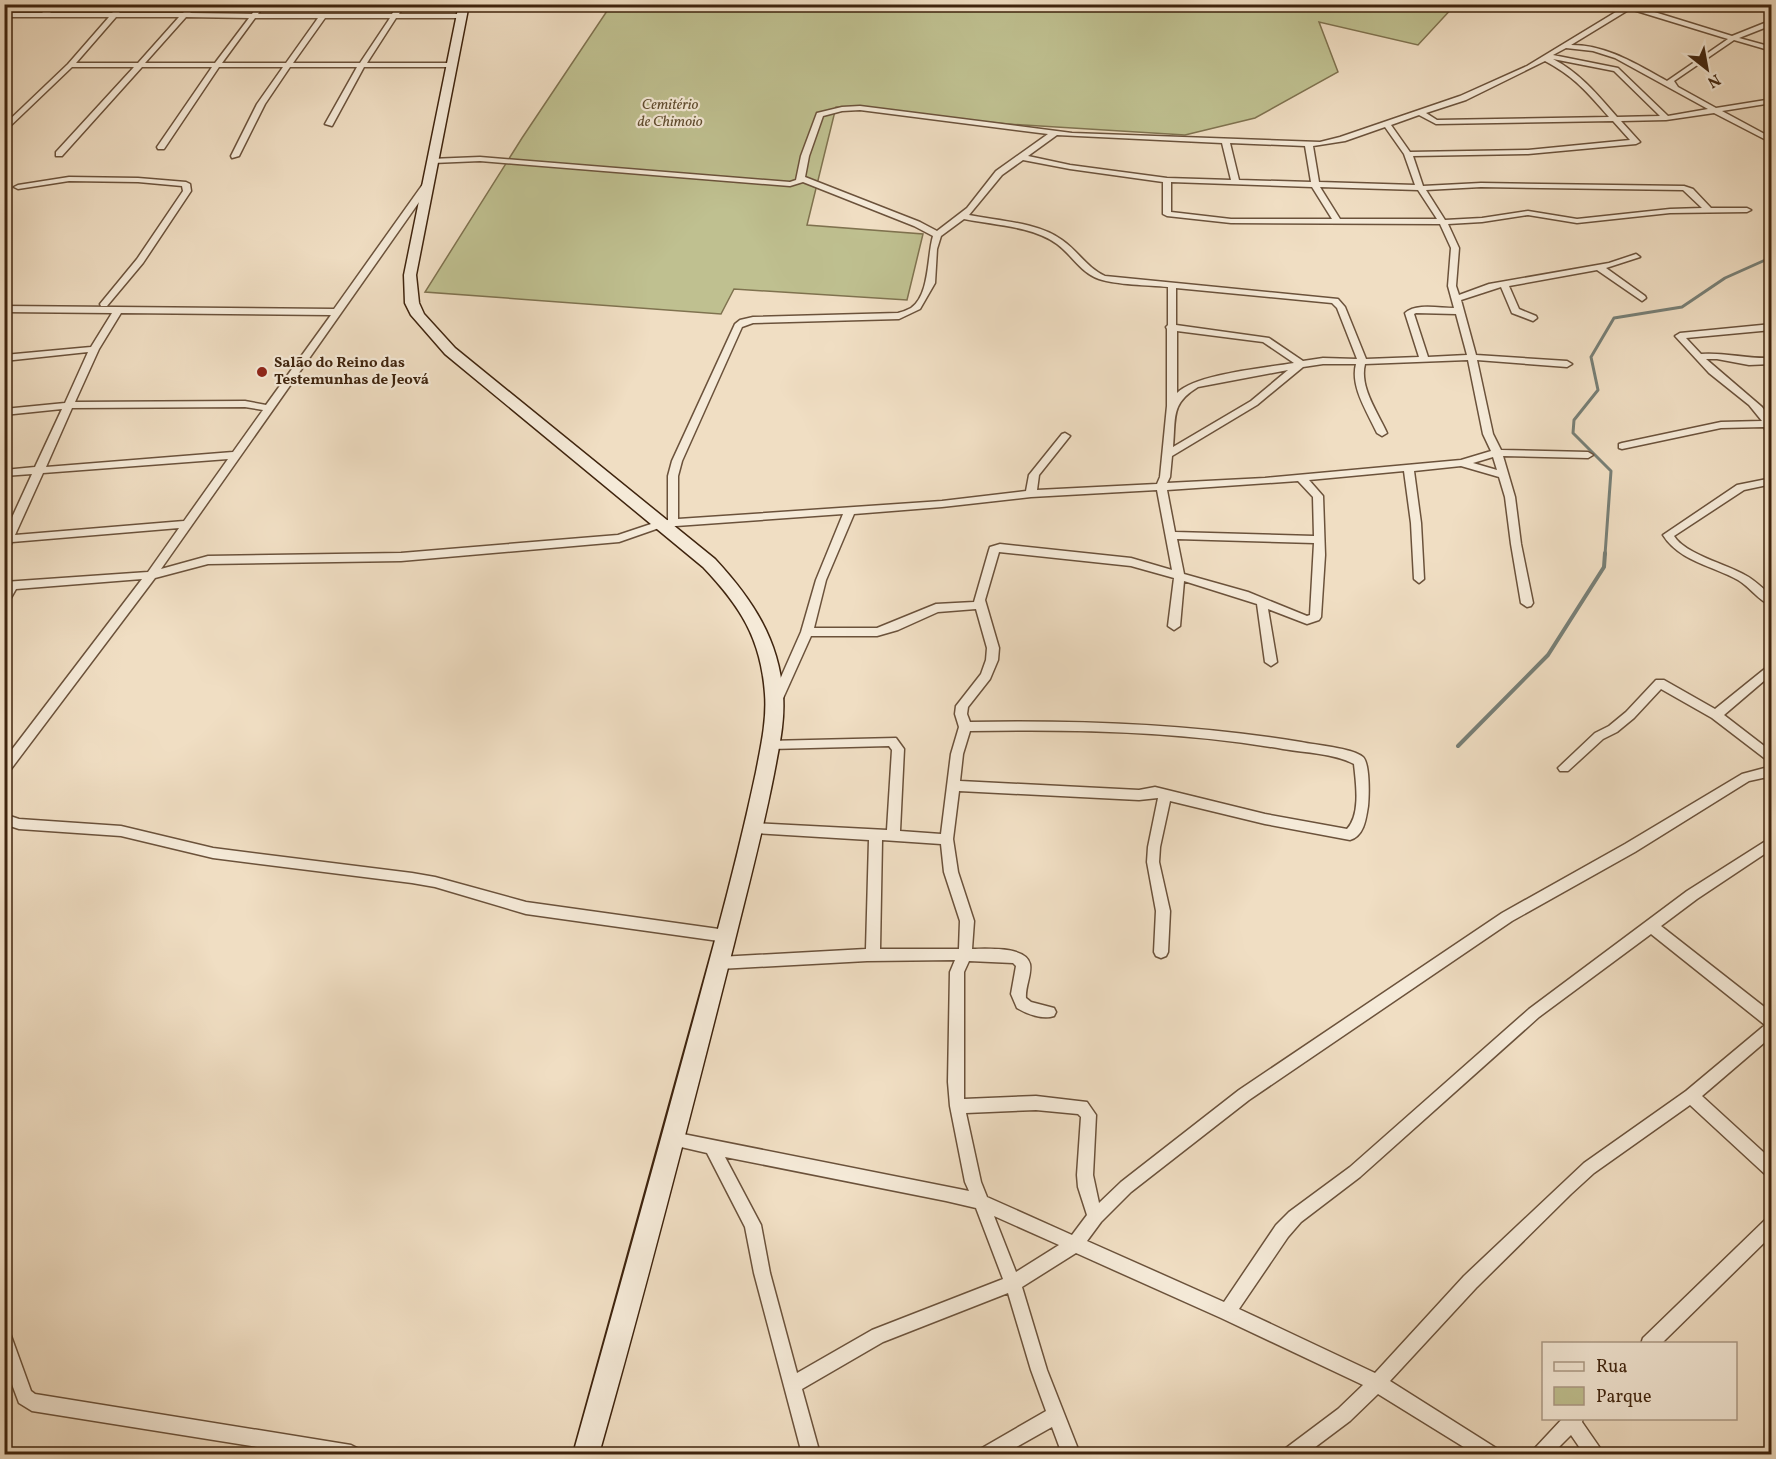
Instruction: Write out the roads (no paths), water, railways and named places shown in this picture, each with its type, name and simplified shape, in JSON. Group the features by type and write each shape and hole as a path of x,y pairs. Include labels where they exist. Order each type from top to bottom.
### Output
{"street":[{"path":"44,16 55,4"},
{"path":"4,130 70,65 124,4"},
{"path":"59,154 195,4"},
{"path":"161,147 216,66 262,4"},
{"path":"329,124 361,66 402,4"},
{"path":"433,160 480,159 790,184 800,181 805,156 820,115 842,109 870,108 1056,133 1308,145 1342,139 1463,98 1546,57 1633,5 1670,20 1772,49"},
{"path":"4,15 322,17 396,16 463,10 410,275 412,303 418,315 450,351 667,523 731,585 753,616 766,653 776,702"},
{"path":"235,156 261,104 322,17"},
{"path":"1675,87 1672,79 1735,37 1772,22"},
{"path":"1564,47 1586,46 1641,67 1713,110 1772,141"},
{"path":"1546,57 1565,58 1616,69 1665,118"},
{"path":"1408,154 1540,152 1636,142 1568,69 1546,57"},
{"path":"70,65 452,65"},
{"path":"1420,113 1436,122 1616,120 1665,118 1772,101"},
{"path":"1388,124 1408,154 1420,186 1442,221 1455,248 1451,279 1472,357 1488,435 1497,453 1510,497 1527,603"},
{"path":"667,523 677,461 738,326 743,322 753,320 910,314 916,309 931,283 933,249 937,236 983,196 999,173 1056,133"},
{"path":"1226,142 1236,183"},
{"path":"1308,145 1315,185 1338,222"},
{"path":"1022,157 1104,172 1167,180 1315,185 1684,188 1690,191 1708,210"},
{"path":"801,178 917,224 937,236"},
{"path":"18,188 69,179 138,180 186,184 187,191 145,253 104,304"},
{"path":"1167,180 1165,213 1225,221 1482,220 1528,213 1549,218 1591,220 1620,215 1747,210"},
{"path":"4,770 151,574 334,312 426,186"},
{"path":"962,216 1054,239 1096,276 1172,286 1335,301 1341,307 1362,361 1359,369 1361,387 1382,433"},
{"path":"1456,299 1489,287 1598,267 1636,257"},
{"path":"1598,267 1642,298"},
{"path":"1504,285 1515,311 1533,318"},
{"path":"1172,286 1170,327 1172,406 1166,477 1161,485 1179,578 1174,626"},
{"path":"4,303 321,306 328,307 334,312"},
{"path":"4,309 334,312"},
{"path":"1424,360 1409,313 1414,309 1460,311"},
{"path":"118,310 94,349 6,542 186,524"},
{"path":"1170,327 1266,340 1301,364"},
{"path":"1770,428 1744,394 1719,377 1682,339 1682,334 1772,327"},
{"path":"4,358 94,349"},
{"path":"1701,357 1718,356 1749,362 1772,361"},
{"path":"1172,406 1182,393 1196,385 1244,374 1323,361 1472,357 1567,364"},
{"path":"1167,455 1254,403 1270,387 1301,364"},
{"path":"4,412 70,405 244,404 269,408"},
{"path":"1622,446 1721,425 1770,428"},
{"path":"1031,494 1034,475 1065,436"},
{"path":"4,600 9,585 151,574 208,560 401,557 619,538 667,523 850,512 1031,494 1300,477 1461,463 1497,453 1588,455"},
{"path":"4,473 236,455"},
{"path":"1461,463 1502,475"},
{"path":"1408,467 1416,523 1419,579"},
{"path":"1071,1455 1039,1370 1013,1283 973,1182 957,1106 954,1069 956,989 957,972 965,954 967,921 951,872 947,838 957,754 965,726 961,714 962,706 986,676 992,660 993,648 980,605 980,595 994,550 1000,548 1131,562 1179,578 1244,595 1307,620 1316,617 1318,496 1300,477"},
{"path":"1772,481 1741,487 1668,535 1673,543 1691,554 1743,578 1772,602"},
{"path":"586,1455 673,1139 754,828 771,744 776,702 807,632 821,580 850,512"},
{"path":"1170,535 1319,540"},
{"path":"1262,604 1271,662"},
{"path":"807,632 877,632 936,608 980,605"},
{"path":"1716,715 1772,667"},
{"path":"1564,768 1599,736 1613,729 1630,715 1660,683 1716,715 1772,759"},
{"path":"953,786 1139,795 1155,792 1265,819 1350,835 1356,828 1363,793 1358,760 1258,739 1193,730 1134,727 1040,724 965,726"},
{"path":"771,744 892,741 898,749 893,835"},
{"path":"793,1385 878,1336 1013,1283 1075,1244 1095,1217 1126,1187 1244,1095 1507,916 1630,848 1746,777 1772,771"},
{"path":"1161,952 1163,911 1153,862 1165,795"},
{"path":"4,819 18,824 121,831 225,855 412,878 538,910 726,936"},
{"path":"754,828 947,838"},
{"path":"873,954 876,834"},
{"path":"1227,1312 1282,1231 1295,1217 1371,1158 1534,1013 1692,895 1772,842"},
{"path":"1651,926 1772,1022"},
{"path":"719,963 873,954 965,954 1015,957 1023,965 1018,1000 1021,1006 1048,1012"},
{"path":"1292,1455 1344,1415 1377,1383 1470,1282 1589,1168 1691,1096 1772,1027"},
{"path":"1691,1096 1772,1171"},
{"path":"957,1106 1036,1103 1086,1109 1089,1115 1086,1187 1095,1217"},
{"path":"673,1139 946,1193 981,1202 1227,1312 1377,1383 1490,1455"},
{"path":"712,1147 753,1225 762,1274 811,1455"},
{"path":"1652,1342 1772,1224"},
{"path":"4,1339 25,1397 32,1402 351,1455"},
{"path":"988,1455 1055,1416"},
{"path":"1541,1455 1574,1420 1594,1455"}],"waterway":[{"path":"1605,555 1611,471 1573,433 1574,420 1598,390 1591,357 1614,318 1682,307 1725,278 1772,257"},
{"path":"1458,746 1548,655 1604,567 1605,553"}],"place":[{"name":"Salão do Reino das Testemunhas de Jeová","path":"262,372"}],"park label":[{"name":"Cemitério de Chimoio","path":"670,114"}]}
